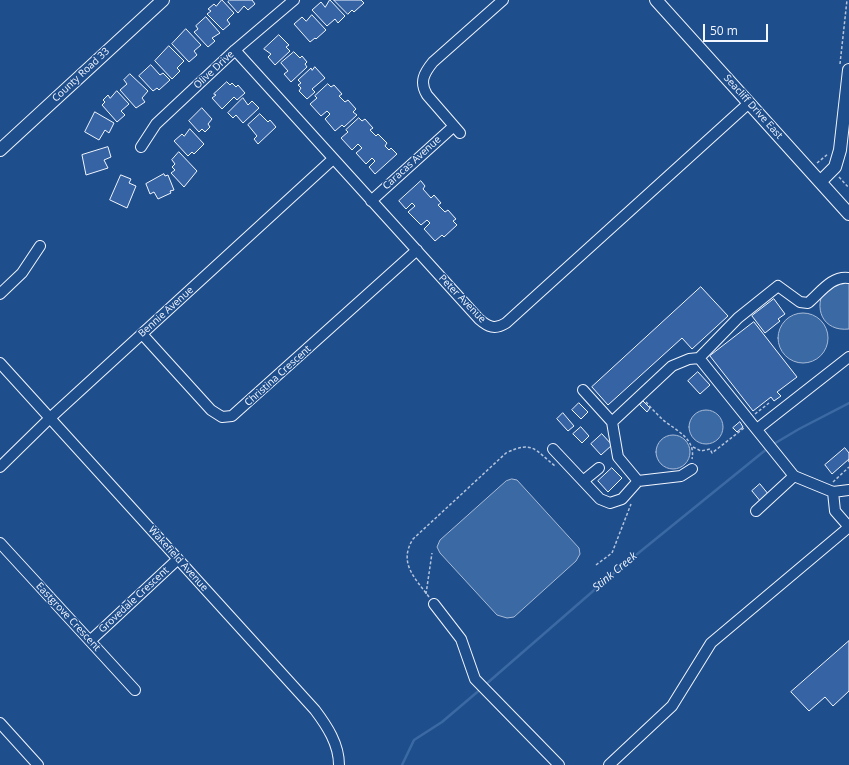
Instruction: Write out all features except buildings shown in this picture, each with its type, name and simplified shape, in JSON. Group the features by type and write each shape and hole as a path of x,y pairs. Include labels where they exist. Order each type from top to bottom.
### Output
{"main road":[{"name":"County Road 33","path":"0,150 163,0"},
{"name":"Seacliff Drive East","path":"656,0 849,214"},
{"path":"820,182 835,167 840,150 849,70"}],"street":[{"name":"Olive Drive","path":"141,146 156,124 236,50 294,0"},
{"name":"Caracas Avenue","path":"371,201 457,130 423,88 422,80 425,72 433,62 503,0"},
{"name":"Peter Avenue","path":"236,50 371,201 479,319 489,327 500,327 506,324 749,103"},
{"name":"Bennie Avenue","path":"0,467 50,418 333,159"},
{"path":"0,294 22,272 40,246"},
{"name":"Christina Crescent","path":"142,334 211,410 222,417 232,416 417,250"},
{"path":"612,422 672,366 688,359 699,358 738,318 778,286 800,302 808,303 833,280 843,277 849,278"},
{"path":"753,423 849,357"},
{"path":"699,358 753,423 794,476 830,491 849,490"},
{"name":"Wakefield Avenue","path":"0,363 315,710 331,734 336,747 339,765"},
{"path":"583,390 612,422 618,457 638,481"},
{"path":"553,449 600,499 610,503 622,498 638,481 681,476 691,470"},
{"path":"583,481 599,468"},
{"path":"756,511 794,476"},
{"path":"609,765 672,706 711,643 849,527 835,511 830,491"},
{"name":"Eastgrove Crescent","path":"0,543 135,690"},
{"name":"Grovedale Crescent","path":"90,641 178,559"},
{"path":"434,604 461,639 474,679 559,765"},
{"path":"0,724 38,765"}],"path":[{"path":"640,396 664,420 686,437 692,447 691,470"},
{"path":"692,447 701,450 710,449 712,453 753,423 770,403"},
{"path":"434,604 407,563 408,548 413,539 506,453 520,447 534,448 555,466 565,470 569,466"},
{"path":"830,491 849,466"},
{"path":"596,565 612,553 631,505 632,496 628,492"},
{"path":"426,594 432,553"}],"water":[{"path":"849,280 849,329 832,327 822,317 820,303 822,295 826,287"},
{"path":"803,313 813,315 821,320 826,328 828,338 826,348 821,356 813,361 803,363 793,361 785,356 780,348 778,338 780,328 785,320 793,315"},
{"path":"709,410 716,412 721,417 723,427 721,437 716,442 703,444 696,442 691,437 689,424 691,417 696,412"},
{"path":"676,435 683,437 688,442 690,452 688,462 683,467 670,469 663,467 658,462 656,449 658,442 663,437"},
{"path":"512,479 517,480 579,548 580,554 576,561 514,617 507,618 497,615 440,553 437,547 440,540 506,481"}],"waterway":[{"name":"Stink Creek","path":"772,445 849,403"},
{"name":"Stink Creek","path":"485,685 615,572 768,448"},
{"name":"Stink Creek","path":"402,765 414,740 442,722 482,688"}]}
